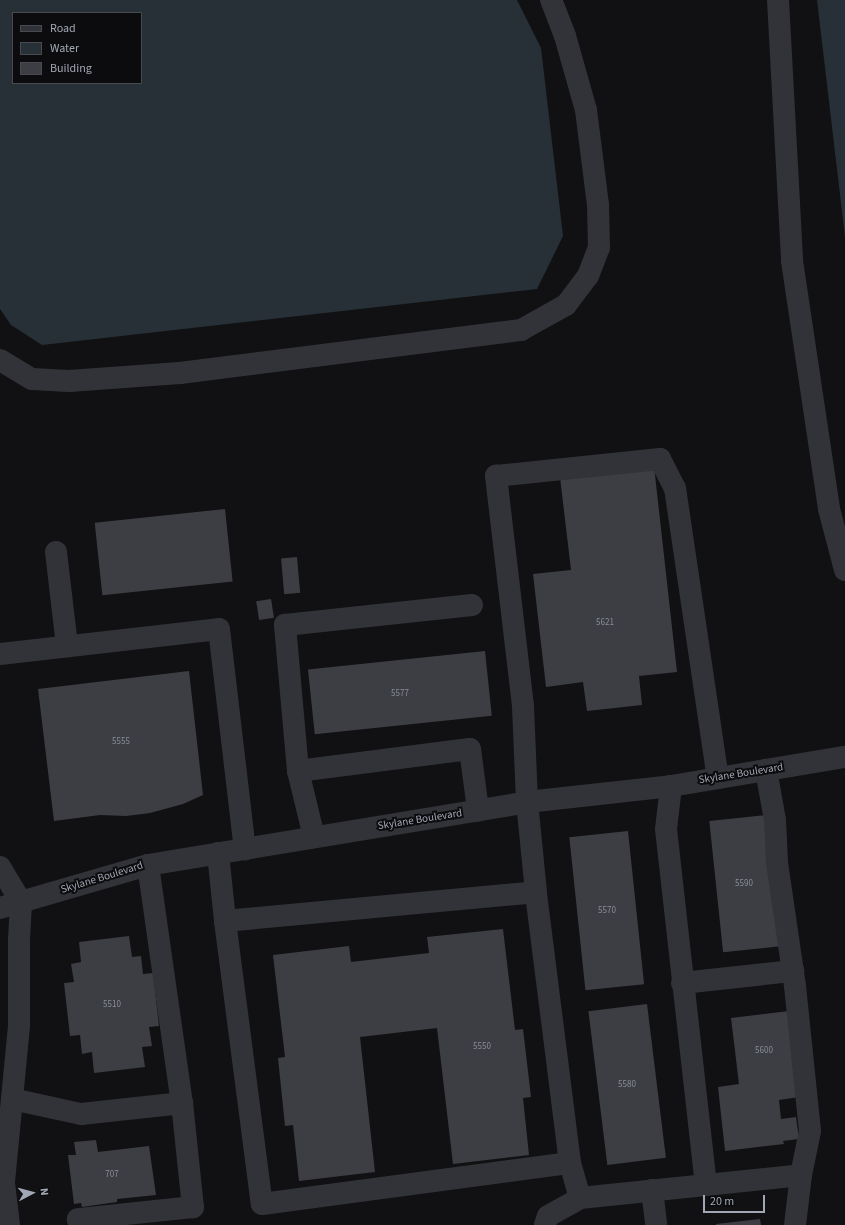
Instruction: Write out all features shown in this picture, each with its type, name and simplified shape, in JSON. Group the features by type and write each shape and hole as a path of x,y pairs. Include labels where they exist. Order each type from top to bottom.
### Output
{"street":[{"path":"0,360 32,379 69,381 180,373 521,330 566,305 588,276 599,248 598,205 586,110 564,36 551,0"},
{"path":"778,0 792,261 829,509 845,570"},
{"path":"580,1198 570,1163 536,892 528,802 523,706 496,476 660,459 675,488 718,778"},
{"path":"56,552 67,646"},
{"path":"314,837 298,771 285,626 472,605"},
{"path":"0,654 219,629 245,849"},
{"path":"298,771 470,749 478,810"},
{"name":"Skylane Boulevard","path":"0,908 148,864 528,802 671,786 845,757"},
{"path":"766,770 775,820 777,862 793,971 810,1131 801,1175 795,1225"},
{"path":"671,786 666,830 682,983 706,1185"},
{"path":"218,853 225,921 262,1204 570,1163"},
{"path":"78,1219 193,1207 182,1103 148,864"},
{"path":"0,867 21,902 18,940 19,1026 4,1183 9,1225"},
{"path":"225,921 536,892"},
{"path":"682,983 793,971"},
{"path":"12,1099 81,1114 182,1103"},
{"path":"545,1225 548,1216 580,1198 801,1175"},
{"path":"652,1190 656,1225"}],"water":[{"path":"0,0 517,0 541,48 563,236 537,289 42,345 11,325 0,309"},
{"path":"817,0 845,0 845,237"}],"building":[{"path":"654,466 677,672 639,676 642,705 587,711 583,682 546,687 533,574 571,570 560,477"},
{"path":"225,509 233,582 102,595 95,523"},
{"path":"297,557 300,593 284,594 281,558"},
{"path":"271,599 274,618 259,620 256,601"},
{"path":"485,651 492,716 315,734 308,670"},
{"path":"189,671 203,795 183,804 150,813 126,816 100,815 54,821 38,689"},
{"path":"766,815 780,946 723,952 709,821"},
{"path":"628,831 644,984 585,990 569,837"},
{"path":"503,929 515,1030 523,1029 531,1097 523,1098 529,1155 453,1164 437,1028 360,1037 375,1172 299,1181 293,1125 285,1126 278,1058 285,1057 273,955 349,946 351,962 429,953 427,937"},
{"path":"129,936 132,957 141,956 143,974 153,973 159,1026 149,1027 152,1046 142,1047 145,1067 94,1073 92,1052 82,1054 80,1035 70,1036 64,983 74,982 71,964 81,962 79,942"},
{"path":"647,1004 666,1158 607,1165 588,1011"},
{"path":"789,1011 799,1097 779,1100 781,1119 796,1117 799,1139 783,1141 784,1144 725,1151 718,1087 739,1084 731,1018"},
{"path":"96,1140 98,1152 149,1146 156,1195 117,1199 117,1202 82,1207 81,1203 74,1204 68,1155 76,1155 74,1142"},
{"path":"760,1219 761,1225 716,1225 716,1224"}]}
